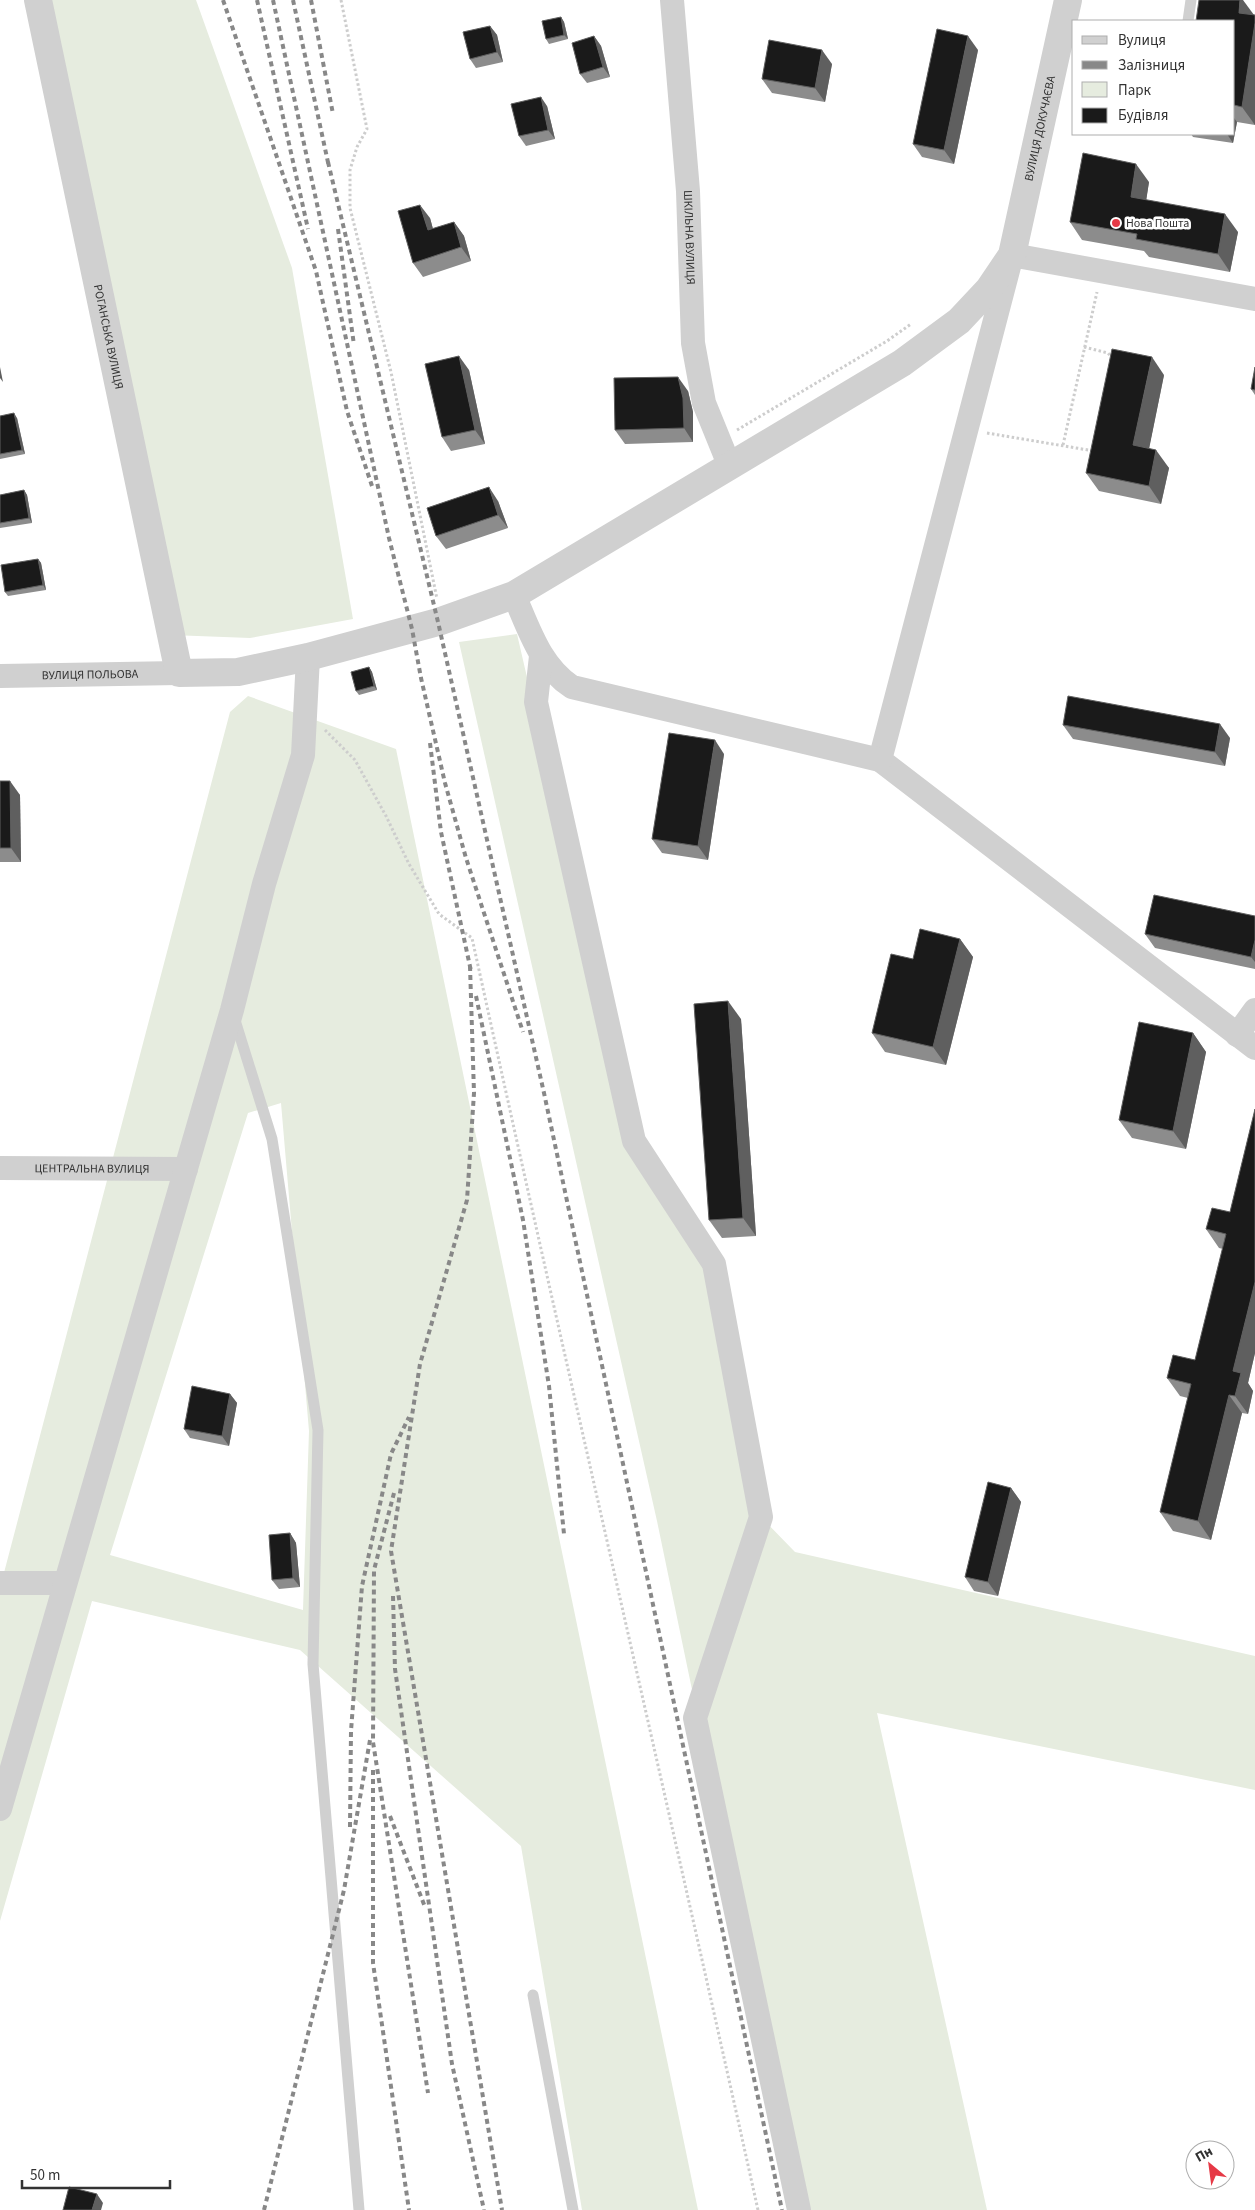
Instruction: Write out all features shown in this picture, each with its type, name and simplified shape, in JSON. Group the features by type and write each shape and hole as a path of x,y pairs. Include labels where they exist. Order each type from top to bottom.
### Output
{"street":[{"name":"РОГАНСЬКА ВУЛИЦЯ","path":"38,0 179,673"},
{"name":"ШКІЛЬНА ВУЛИЦЯ","path":"672,0 688,192 693,343 704,403 730,467"},
{"name":"ВУЛИЦЯ ДОКУЧАЄВА","path":"1012,255 1068,0"},
{"path":"179,673 238,672 308,657 438,622 514,595 902,363 959,321 990,289 1012,255"},
{"path":"1012,255 1255,299"},
{"path":"880,760 1012,255"},
{"path":"514,595 541,656 560,679 572,687 880,760 1246,1042 1255,1010"},
{"path":"541,656 536,702 634,1141 714,1264 761,1517 696,1718 799,2210"},
{"path":"0,1809 232,1010 264,884 303,755 308,657"},
{"name":"ВУЛИЦЯ ПОЛЬОВА","path":"0,676 179,673"},
{"name":"ЦЕНТРАЛЬНА ВУЛИЦЯ","path":"0,1168 186,1169"},
{"path":"0,1583 65,1584"}],"lane":[{"path":"1188,20 1191,0"},
{"path":"232,1010 272,1139 318,1430 313,1664 359,2210"},
{"path":"533,1995 573,2210"}],"path":[{"path":"341,0 367,129 357,147 350,170 350,208 391,372 438,600 453,605 469,602 471,611"},
{"path":"1063,446 1101,271"},
{"path":"719,440 888,341 917,321"},
{"path":"1084,347 1108,353 1112,358 1114,367"},
{"path":"966,430 1101,452"},
{"path":"306,710 355,760 386,816 409,864 439,914 472,938 558,1331 670,1813 758,2210"}],"green space":[{"path":"38,0 196,0 292,268 353,619 250,638 171,635"},
{"path":"517,634 634,1141 714,1264 761,1517 795,1552 1255,1656 1255,1790 877,1713 987,2210 800,2210 657,1521 459,642"},
{"path":"248,696 396,749 698,2210 582,2210 521,1846 300,1650 92,1601 0,1921 0,1588 230,712","holes":["281,1103 309,1431 303,1610 110,1555 248,1113"]}],"building":[{"path":"1199,0 1240,0 1239,13 1255,15 1242,107 1235,105 1235,20 1196,20"},
{"path":"561,17 564,35 546,39 542,21"},
{"path":"490,26 497,52 470,59 463,32"},
{"path":"937,29 968,36 944,150 913,144"},
{"path":"594,36 603,67 580,74 572,43"},
{"path":"769,40 822,50 815,88 762,79"},
{"path":"541,97 548,130 519,136 511,104"},
{"path":"1083,153 1136,164 1131,197 1225,214 1218,254 1136,239 1137,234 1070,222"},
{"path":"420,205 428,230 454,222 461,247 413,263 398,211"},
{"path":"1112,349 1152,357 1133,445 1156,450 1149,486 1086,473"},
{"path":"459,356 475,430 442,437 425,364"},
{"path":"1255,367 1255,390 1251,389"},
{"path":"678,377 683,398 684,428 615,430 614,378"},
{"path":"14,413 22,450 0,454 0,416"},
{"path":"489,487 498,515 436,536 427,508"},
{"path":"24,490 29,518 0,523 0,495"},
{"path":"38,559 43,585 5,592 1,565"},
{"path":"369,667 374,686 356,691 351,672"},
{"path":"1068,696 1220,724 1215,752 1063,725"},
{"path":"669,733 715,740 698,846 652,839"},
{"path":"0,781 10,781 11,848 0,848"},
{"path":"1154,895 1255,916 1255,940 1251,957 1145,934"},
{"path":"920,929 960,939 933,1047 872,1033 891,954 913,959"},
{"path":"728,1001 743,1218 709,1220 694,1004"},
{"path":"1139,1022 1193,1033 1173,1131 1119,1120"},
{"path":"1255,1109 1255,1282 1233,1371 1241,1373 1235,1396 1229,1395 1198,1521 1160,1512 1191,1384 1167,1378 1173,1355 1195,1360 1226,1234 1206,1229 1212,1208 1230,1212"},
{"path":"192,1386 230,1394 222,1436 184,1429"},
{"path":"988,1482 1011,1488 988,1582 965,1577"},
{"path":"290,1533 293,1578 272,1580 269,1535"},
{"path":"69,2187 97,2194 92,2210 63,2210"}],"railway":[{"path":"223,0 316,271 347,411 372,486"},
{"path":"257,0 308,229"},
{"path":"273,0 389,538 412,629 445,783 466,858 523,1032"},
{"path":"293,0 329,167"},
{"path":"311,0 333,114"},
{"path":"328,162 438,622 544,1093 782,2210"},
{"path":"338,229 354,345"},
{"path":"430,743 441,832 471,971"},
{"path":"470,966 474,1093 467,1200 420,1364 391,1551 502,2210"},
{"path":"476,996 523,1220 549,1386 564,1534"},
{"path":"350,1827 351,1731 362,1586 391,1454 409,1417"},
{"path":"394,1493 374,1570 373,1742 428,2093"},
{"path":"393,1596 395,1669 452,2064 484,2210"},
{"path":"264,2210 344,1890 370,1740"},
{"path":"373,1770 373,1963 409,2210"},
{"path":"390,1816 425,1907"}],"place":[{"name":"Нова Пошта","path":"1116,223"}]}
